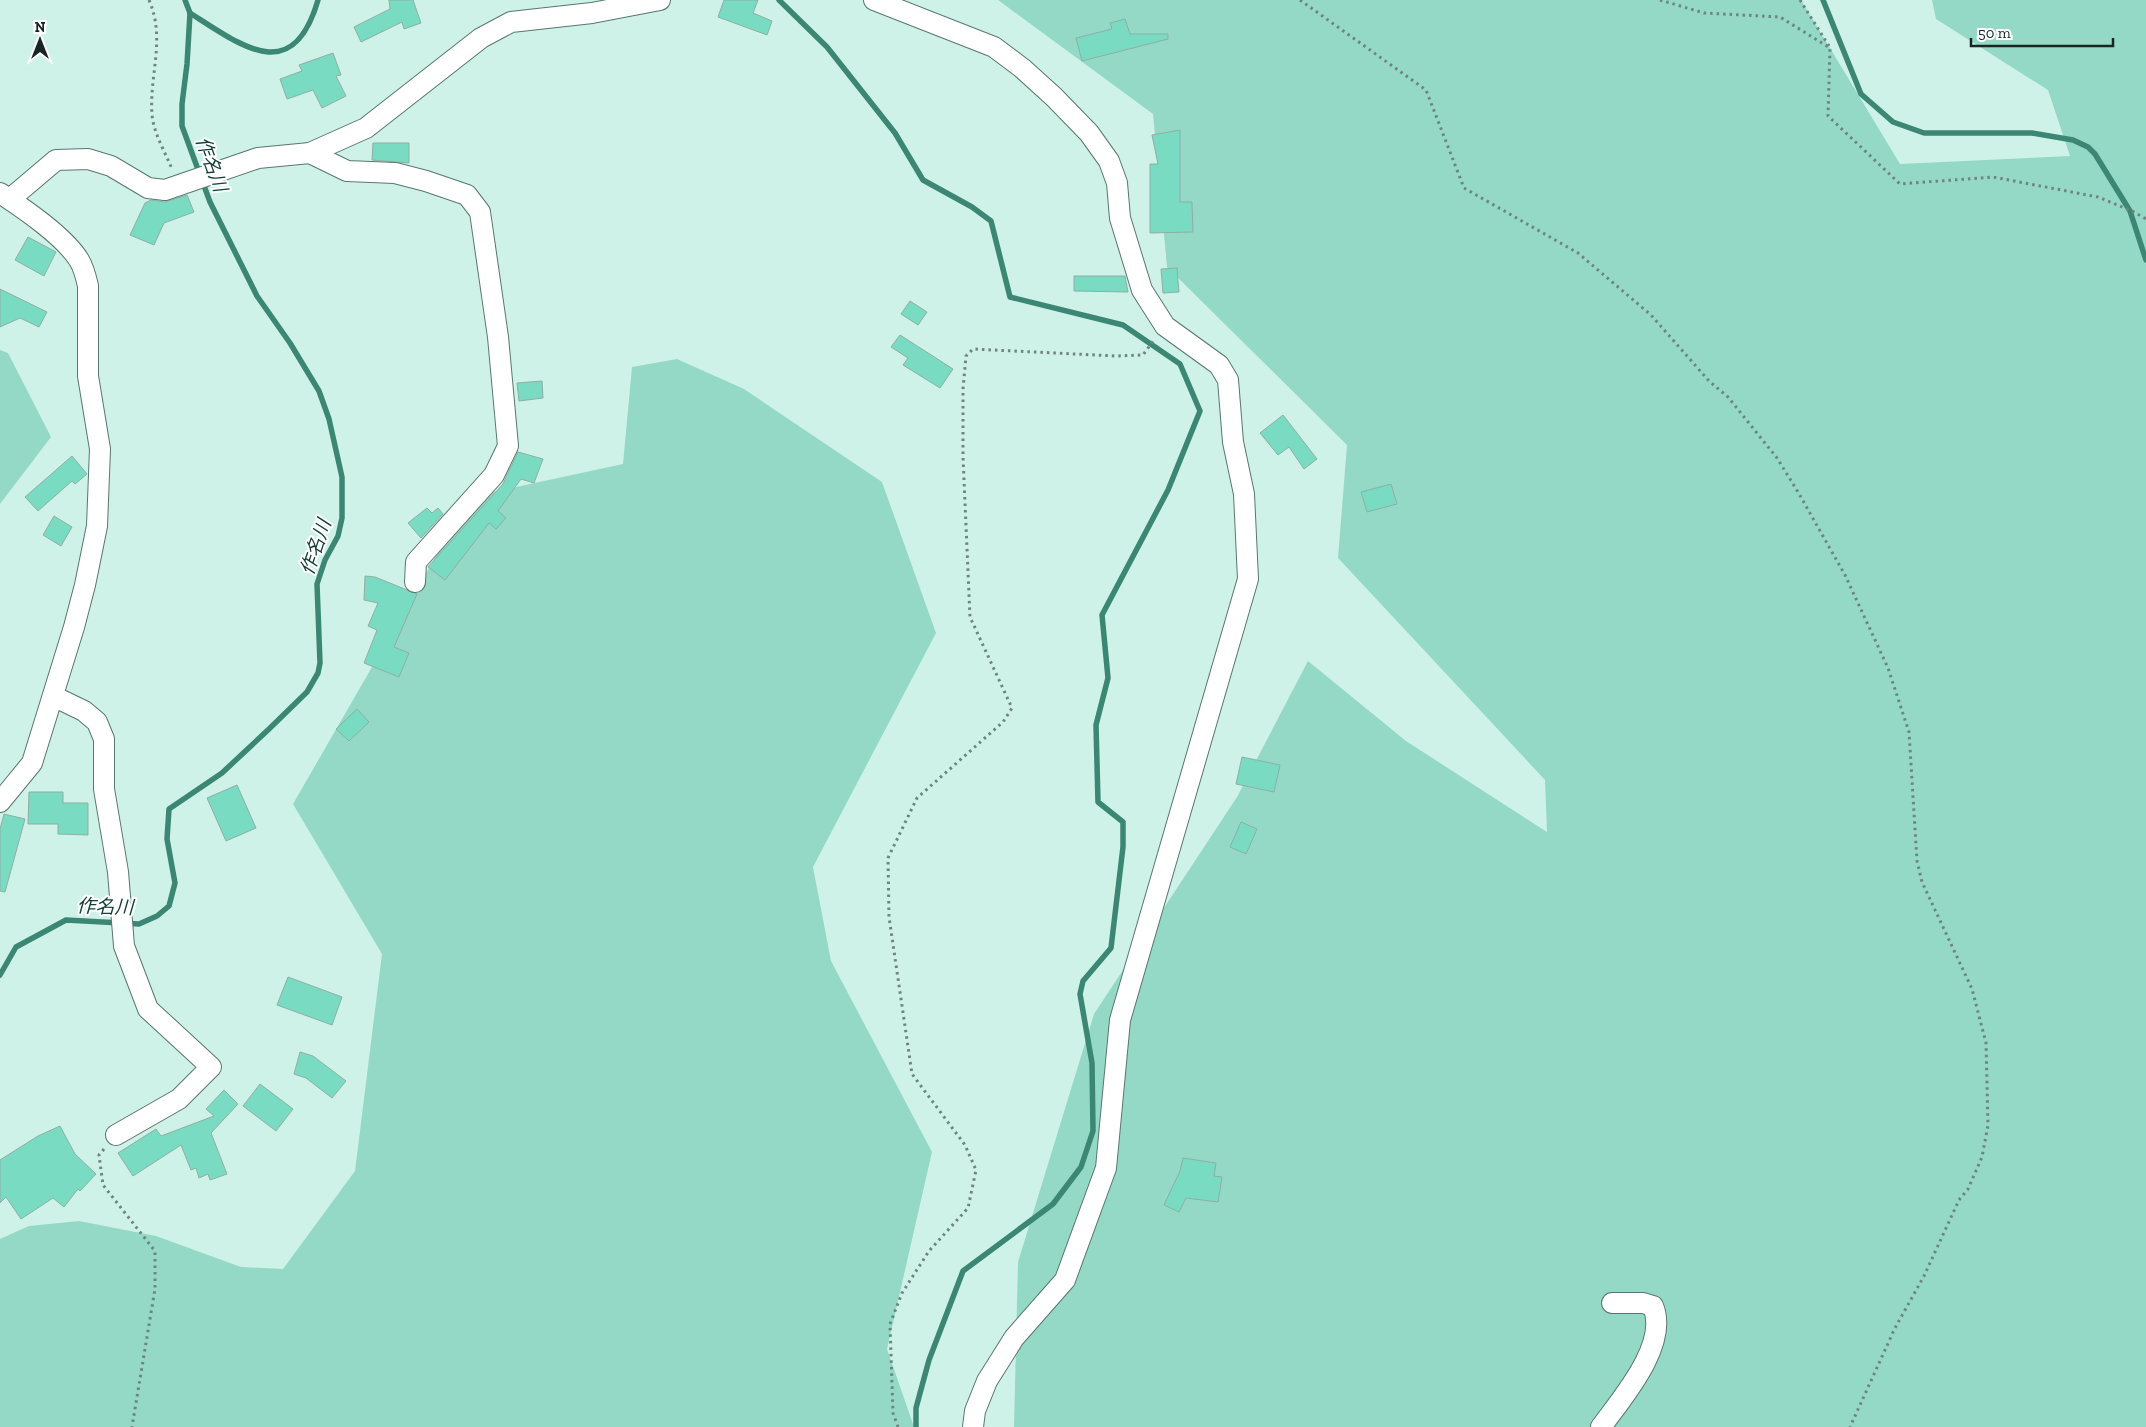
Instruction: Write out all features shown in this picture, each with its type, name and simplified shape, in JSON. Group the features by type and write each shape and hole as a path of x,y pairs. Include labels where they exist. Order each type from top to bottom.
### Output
{"street":[{"path":"0,802 32,763 85,585 97,526 100,449 88,376 88,286 85,271 75,254 5,196 56,160 88,159 111,166 148,188 165,190 258,158 310,153 366,128 481,38 510,22 592,12 660,0"},
{"path":"874,0 994,47 1022,68 1089,133 1109,161 1117,183 1120,218 1132,263 1142,290 1165,326 1219,365 1228,380 1233,442 1244,494 1248,579 1120,1020 1106,1168 1065,1280 1014,1338 987,1381 975,1411 974,1427"},
{"path":"310,153 347,171 395,173 426,181 466,196 480,212 498,337 508,446 494,475 416,562 415,582"},
{"path":"53,696 84,711 97,722 104,739 104,789 118,872 124,946 148,1009 211,1066 179,1099 116,1135"},
{"path":"1601,1427 1629,1389 1654,1343 1658,1318 1653,1306 1643,1303 1612,1303"}],"path":[{"path":"149,0 156,17 157,44 152,114 158,137 193,181"},
{"path":"1300,0 1426,90 1464,188 1578,253 1651,315 1709,381 1728,397 1777,458 1798,492 1845,575 1888,668 1909,732 1916,861 1922,882 1972,989 1986,1043 1988,1125 1982,1157 1968,1189 1959,1200 1924,1276 1895,1328 1850,1427"},
{"path":"1660,0 1704,12 1780,17 1830,48"},
{"path":"1800,0 1830,48 1828,116 1900,184 1993,177 2098,197 2146,219"},
{"path":"898,1427 893,1413 890,1324 902,1292 929,1251 968,1208 976,1170 965,1145 912,1074 889,917 888,858 917,798 1003,722 1012,708 970,617 963,457 963,388 966,356 973,349 1116,356 1143,355 1165,326"},
{"path":"116,1135 99,1155 103,1185 155,1251 155,1289 132,1427"}],"green space":[{"path":"998,0 1801,0 1900,164 2070,156 2048,90 1936,19 1932,0 2146,0 2146,1427 1014,1427 1018,1262 1094,1014 1237,797 1308,661 1406,741 1547,832 1545,780 1338,558 1347,445 1167,267 1153,114"},
{"path":"0,350 8,353 51,437 0,504"},
{"path":"677,359 744,389 882,482 936,633 813,867 831,961 932,1152 887,1349 914,1427 0,1427 0,1239 29,1226 79,1221 156,1236 241,1267 283,1269 355,1171 382,954 293,804 470,497 623,464 632,367"}],"building":[{"path":"389,0 413,0 421,23 404,29 402,22 361,42 354,27 390,9"},
{"path":"724,0 758,0 753,13 772,21 767,35 718,17"},
{"path":"1125,19 1130,34 1168,34 1168,39 1082,61 1076,38 1112,29 1110,23"},
{"path":"333,53 341,75 336,76 346,96 322,108 313,90 287,99 280,79 302,71 299,65"},
{"path":"1180,130 1180,202 1192,202 1193,232 1150,233 1150,164 1158,164 1152,135"},
{"path":"373,143 409,143 409,163 372,160"},
{"path":"187,195 194,212 164,223 154,245 130,235 145,203 151,200 165,202"},
{"path":"28,237 56,252 44,276 15,260"},
{"path":"1177,268 1179,292 1163,293 1161,269"},
{"path":"1074,276 1125,276 1128,292 1074,291"},
{"path":"0,289 47,312 39,327 20,318 0,327"},
{"path":"910,301 927,312 918,325 901,314"},
{"path":"900,335 953,369 940,388 903,365 908,358 891,347"},
{"path":"542,381 543,398 519,401 517,383"},
{"path":"1283,415 1317,459 1304,469 1289,447 1278,455 1260,433"},
{"path":"518,452 543,459 534,483 521,479 498,511 506,518 496,529 489,523 445,580 428,567 503,484"},
{"path":"72,456 87,474 75,484 72,481 38,511 25,497"},
{"path":"1391,484 1397,504 1367,512 1361,492"},
{"path":"427,508 432,513 438,508 443,514 421,538 408,523"},
{"path":"54,516 72,527 61,546 43,535"},
{"path":"365,576 375,577 417,594 394,647 409,653 399,677 364,663 377,630 368,626 378,603 364,600"},
{"path":"357,709 369,722 349,741 336,729"},
{"path":"1242,757 1280,765 1274,792 1236,784"},
{"path":"237,785 256,828 226,841 207,798"},
{"path":"29,792 63,792 63,803 88,803 88,835 58,834 58,824 28,824"},
{"path":"4,814 25,819 5,892 0,891 0,829"},
{"path":"1241,822 1257,829 1246,854 1230,847"},
{"path":"288,977 342,997 332,1025 277,1005"},
{"path":"300,1052 313,1056 346,1081 332,1098 306,1078 294,1074"},
{"path":"260,1084 293,1109 276,1131 243,1106"},
{"path":"224,1090 238,1104 211,1133 227,1174 210,1180 208,1174 199,1178 196,1168 191,1170 181,1145 133,1176 118,1153 156,1129 161,1136 214,1116 206,1109"},
{"path":"60,1126 75,1154 96,1174 80,1191 78,1189 64,1207 53,1198 21,1219 6,1197 0,1203 0,1160 38,1136"},
{"path":"1183,1158 1216,1163 1214,1176 1222,1177 1218,1202 1186,1198 1179,1212 1164,1205 1180,1171"}],"waterway":[{"name":"作名川","path":"0,975 16,947 66,920 139,924 157,916 169,906 175,883 167,839 169,809 222,773 269,729 307,692 318,673 320,663 317,584 325,560 338,536 342,518 342,477 329,419 319,391 290,343 257,296 210,202 182,126 182,104 190,13 185,0"},
{"path":"190,13 247,47 264,52 280,51 295,43 307,27 318,0"},
{"path":"779,0 827,47 895,133 923,180 972,207 991,221 1010,297 1123,325 1180,364 1200,411 1168,490 1102,615 1108,678 1096,725 1098,802 1123,822 1123,847 1111,948 1083,981 1080,994 1092,1063 1093,1131 1081,1167 1053,1204 963,1271 929,1360 916,1408 916,1427"},
{"path":"1823,0 1861,94 1893,122 1924,133 2032,133 2073,140 2088,147 2095,154 2130,211 2146,260"}]}
